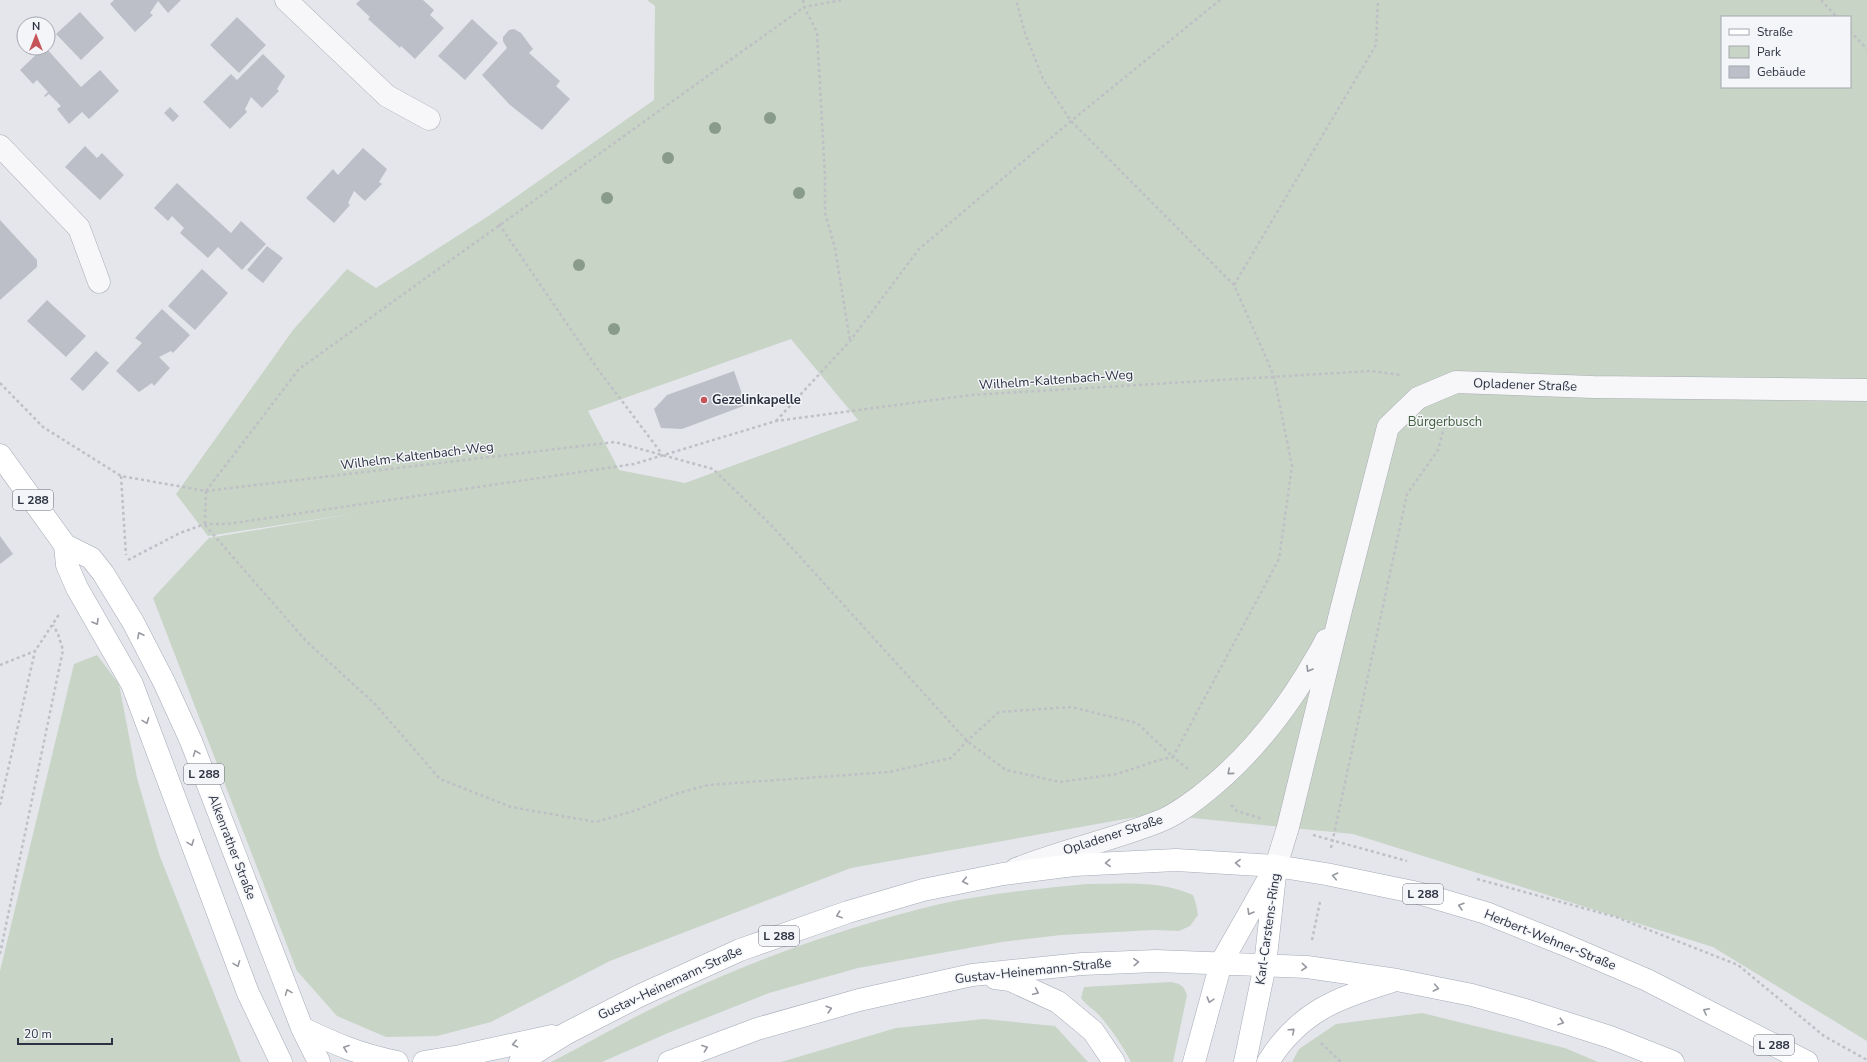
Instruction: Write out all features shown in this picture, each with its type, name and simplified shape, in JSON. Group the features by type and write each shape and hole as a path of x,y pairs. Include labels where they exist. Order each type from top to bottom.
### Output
{"main road":[{"name":"Alkenrather Straße","path":"0,455 65,545 68,565 77,588 132,684 271,1052 281,1062"},
{"name":"Alkenrather Straße","path":"65,545 91,558 103,573 133,622 164,682 191,741 302,1028 319,1062"},
{"name":"Gustav-Heinemann-Straße","path":"520,1062 567,1033 641,995 740,950 848,912 923,890 1003,874 1074,865 1176,860 1276,866"},
{"name":"Karl-Carstens-Ring","path":"1194,1062 1204,1021 1222,963 1276,866"},
{"name":"Karl-Carstens-Ring","path":"1245,1062 1265,965 1276,866"},
{"name":"Herbert-Wehner-Straße","path":"1276,866 1418,893 1486,913 1646,980 1807,1062"},
{"name":"Gustav-Heinemann-Straße","path":"669,1062 757,1030 859,1000 972,975 1090,964 1156,961 1265,965"},
{"path":"1265,965 1307,967 1397,980 1472,995 1610,1037 1673,1062"},
{"path":"972,975 1010,980 1058,1002 1093,1030 1114,1062"},
{"path":"1268,1062 1286,1036 1308,1017 1335,1001 1397,980"},
{"path":"302,1028 336,1045 367,1056 397,1062"},
{"name":"L 288","path":"424,1062 460,1056 567,1033"}],"street":[{"path":"286,0 387,96 429,119"},
{"path":"0,146 79,228 99,282"},
{"name":"Opladener Straße","path":"1276,866 1288,827 1341,610 1388,427 1418,398 1456,382 1593,387 1867,390"},
{"name":"Opladener Straße","path":"1003,874 1049,856 1162,821 1191,803 1211,788 1233,769 1253,748 1278,717 1324,644 1341,610"}],"path":[{"path":"803,0 804,7 817,32 825,176 825,213 835,248 850,341"},
{"path":"842,0 804,7 499,224 299,369 206,491 205,524 306,641 375,704 440,779 511,807 596,822 637,810 675,794 708,785 889,772 951,758 967,741 999,712 1071,707 1137,724 1173,757 1211,788"},
{"path":"499,224 597,368 662,454 713,469 772,526 967,741 1006,770 1060,782 1117,774 1173,757 1279,559 1292,466 1274,376 1234,285 1071,121 1043,79 1025,32 1016,0"},
{"path":"776,421 850,341 919,249 1071,121 1220,0"},
{"path":"1234,285 1376,45 1378,0"},
{"path":"1821,0 1836,16"},
{"path":"1851,32 1867,49"},
{"name":"Wilhelm-Kaltenbach-Weg","path":"662,454 615,442 206,491 121,476 126,560 180,533 205,524 227,524 634,464 662,454 776,421 971,395 1370,371 1409,376"},
{"path":"1332,840 1407,494 1438,450 1456,382"},
{"path":"0,383 43,427 121,476"},
{"path":"0,805 35,651 52,625 58,634 62,650 0,954"},
{"path":"0,665 35,651"}],"green space":[{"name":"Bürgerbusch","path":"647,0 1867,0 1867,1041 1713,947 1353,834 1153,814 851,868 610,961 491,1022 437,1036 386,1037 337,1016 297,971 153,598 209,538 351,514 208,536 176,494 293,330 347,269 376,288 490,215 654,100 655,6","holes":["791,339 858,420 685,483 619,470 588,411"]},
{"path":"97,655 119,684 137,778 159,854 241,1062 0,1062 0,971 74,664"},
{"path":"1086,884 1141,884 1180,890 1193,895 1198,915 1190,926 1179,931 1153,930 1061,935 1002,942 858,968 769,993 668,1033 602,1062 551,1062 694,988 728,973 833,934 904,913 958,900"},
{"path":"1171,982 1182,986 1187,995 1173,1062 1131,1062 1108,1026 1081,998 1084,987"},
{"path":"1422,1013 1565,1048 1598,1062 1292,1062 1299,1049 1336,1024"},
{"path":"984,1019 1055,1026 1088,1062 781,1062 896,1028"}],"building":[{"path":"114,0 181,0 168,13 158,1 150,13 153,15 135,32 110,4"},
{"path":"360,0 423,0 434,10 430,15 444,28 415,59 401,46 400,48 368,19 370,17 356,4"},
{"path":"80,12 104,38 81,60 56,34"},
{"path":"237,17 266,45 239,73 210,45"},
{"path":"472,19 498,43 465,80 438,56"},
{"path":"514,29 521,33 533,49 529,53 560,81 556,86 570,99 542,130 510,105 482,75 507,48 503,41 503,37 509,30"},
{"path":"263,54 285,76 277,89 279,91 262,108 251,97 245,109 247,112 230,129 203,102 231,74 237,80"},
{"path":"35,56 53,56 81,87 100,70 119,91 89,119 82,112 69,124 57,109 61,106 49,94 45,97 44,96 48,92 37,80 33,84 20,70"},
{"path":"170,107 179,116 173,122 164,113"},
{"path":"85,146 97,158 102,153 124,175 100,200 65,167"},
{"path":"363,148 387,169 379,182 382,184 365,201 354,191 348,203 350,205 334,223 306,198 333,169 338,175"},
{"path":"177,183 231,233 241,221 266,244 242,270 218,247 208,258 180,233 184,228 172,216 168,221 154,208"},
{"path":"0,220 37,260 37,267 0,300"},
{"path":"267,246 283,258 263,283 247,270"},
{"path":"202,269 228,293 195,330 168,306"},
{"path":"47,300 86,336 66,357 27,321"},
{"path":"162,309 190,335 173,353 171,351 159,357 170,368 154,386 152,383 139,392 116,371 142,343 135,338"},
{"path":"96,351 109,363 83,391 70,379"},
{"name":"Gezelinkapelle","path":"734,371 746,405 682,429 661,428 654,409 667,395"},
{"path":"0,536 13,554 0,564"}],"place":[{"name":"Gezelinkapelle","path":"704,400"}]}
